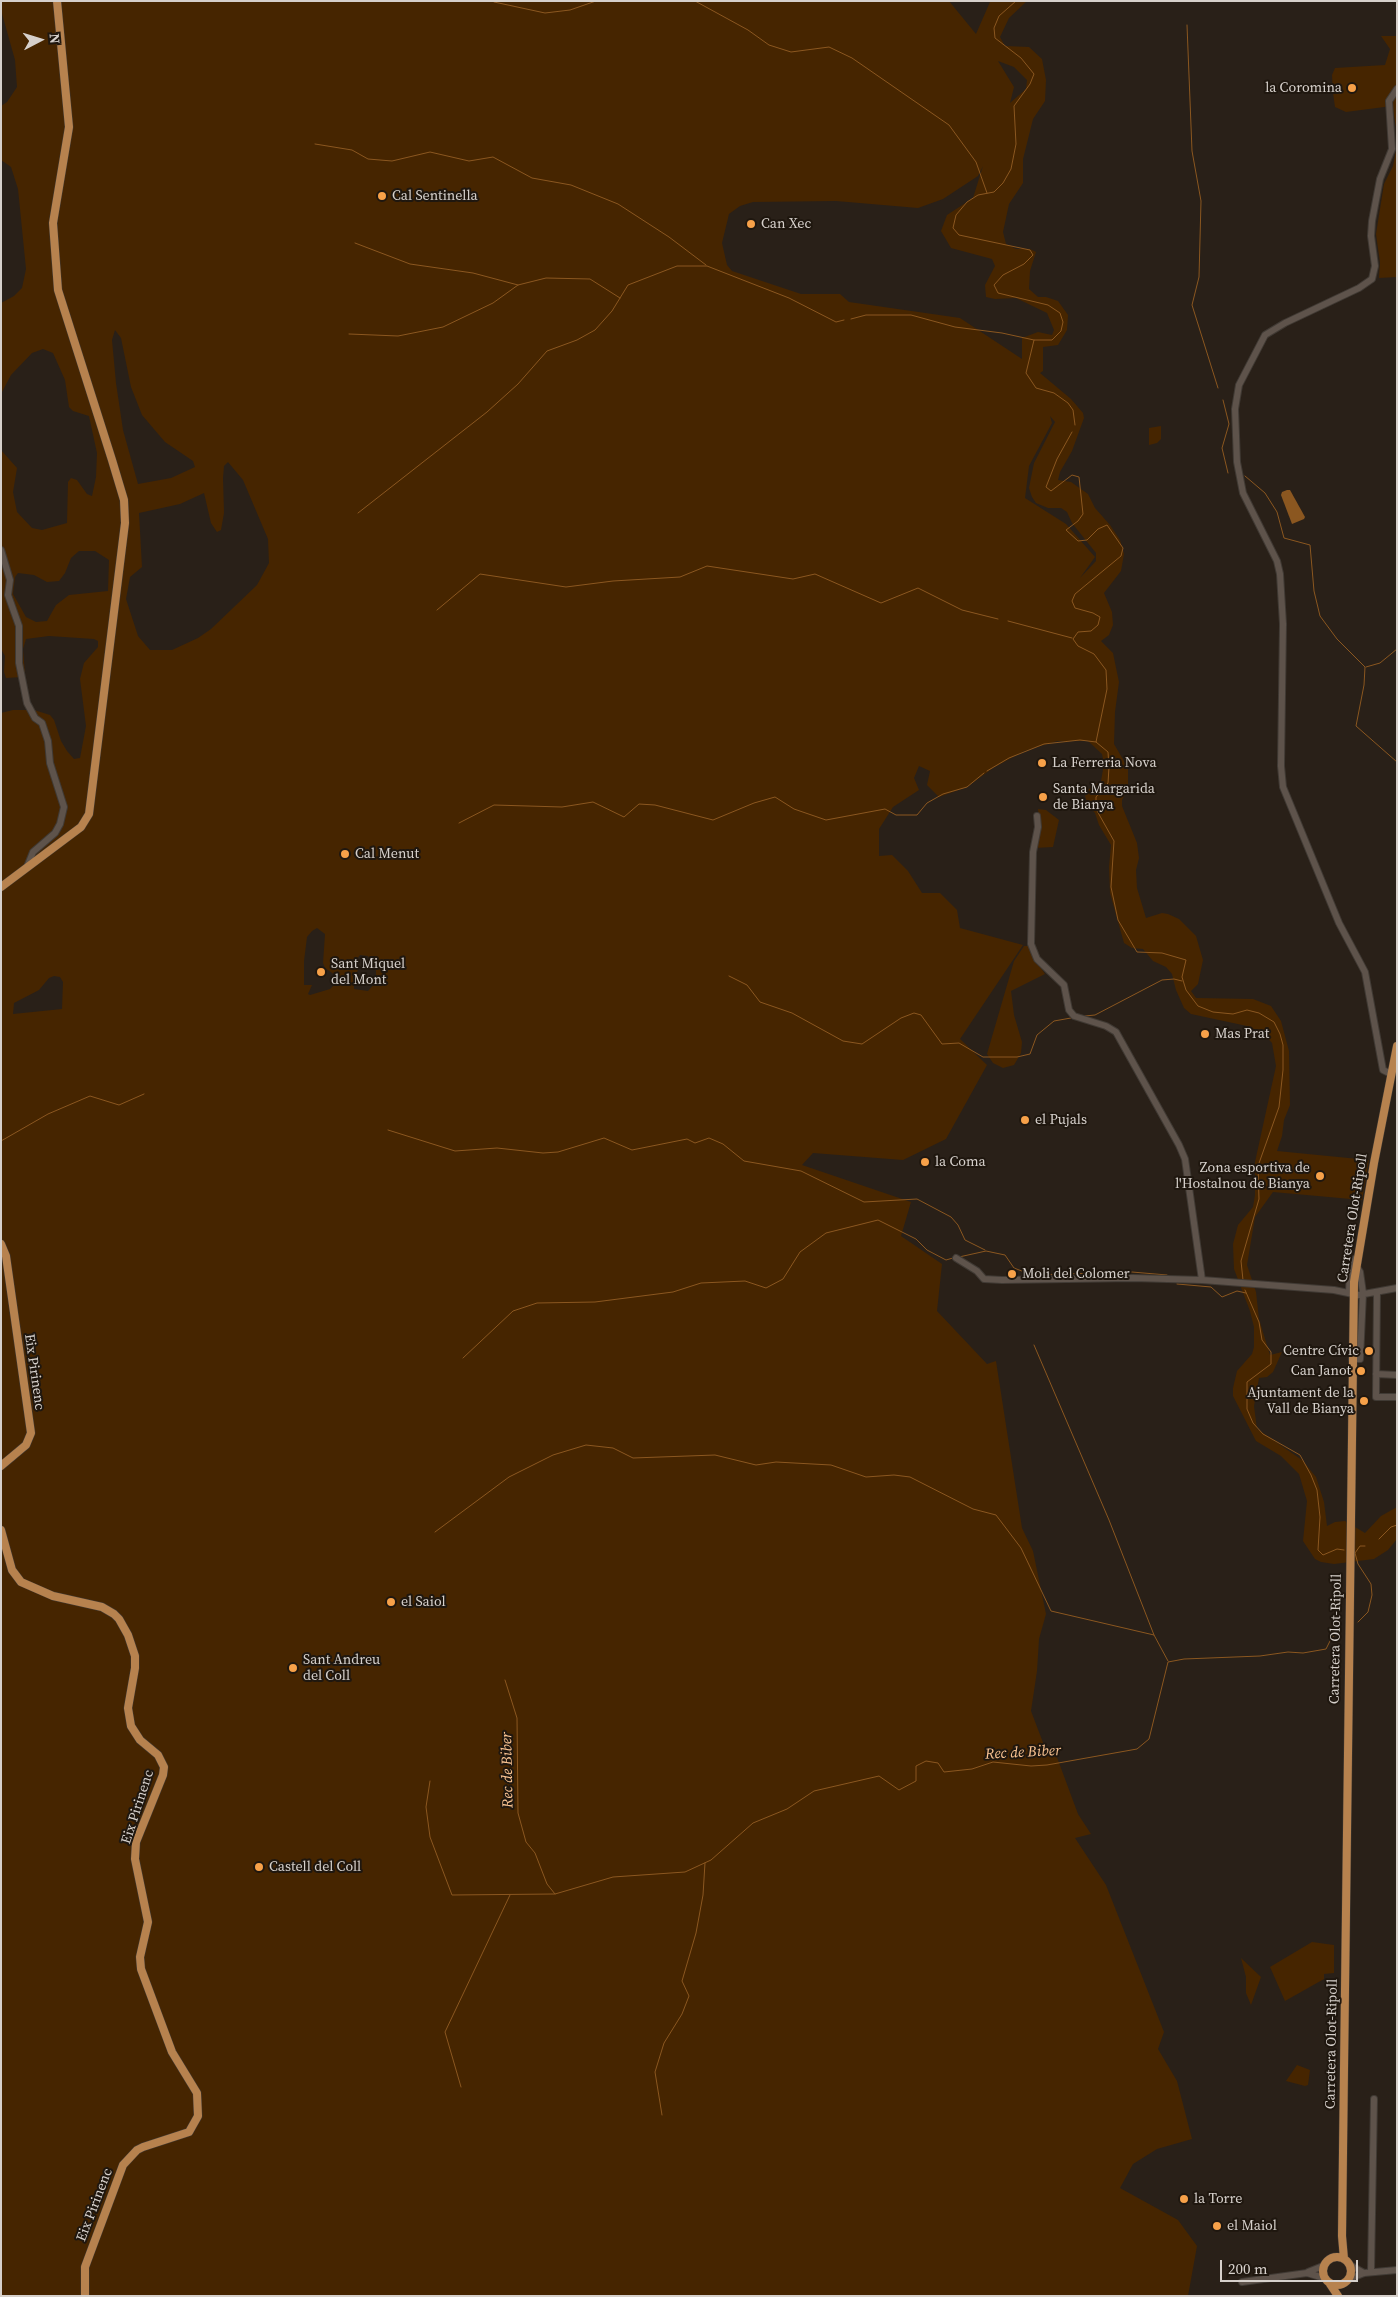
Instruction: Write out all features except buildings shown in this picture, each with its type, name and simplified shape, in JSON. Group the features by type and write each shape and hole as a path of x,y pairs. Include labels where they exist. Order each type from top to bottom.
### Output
{"main road":[{"path":"1,887 81,827 90,808 126,523 124,500 58,290 53,223 69,127 57,1"},
{"name":"Carretera Olot-Ripoll","path":"1344,2259 1342,2236 1352,1359 1356,1266 1397,1046"},
{"name":"Eix Pirinenc","path":"1,1244 7,1268 31,1433 26,1445 1,1466"},
{"name":"Eix Pirinenc","path":"1,1530 12,1570 21,1582 53,1596 102,1607 119,1619 128,1634 135,1656 135,1668 128,1708 131,1726 140,1740 158,1755 164,1767 163,1775 136,1842 135,1859 148,1922 140,1957 140,1969 172,2052 197,2093 198,2116 189,2132 137,2150 124,2165 85,2267 85,2296"},
{"name":"Carretera Olot-Ripoll","path":"1333,2257 1338,2251 1342,2236"},
{"path":"1338,2296 1324,2278 1324,2266 1333,2257 1344,2259 1350,2265 1351,2272 1343,2296"},
{"path":"1330,2284 1339,2286 1347,2281"}],"street":[{"path":"1391,1074 1383,1070 1365,972 1339,923 1283,788 1281,766 1283,624 1280,574 1277,562 1243,493 1236,462 1235,409 1239,385 1265,335 1284,323 1359,288 1372,279 1375,266 1371,236 1372,221 1380,179 1392,149 1389,100 1397,89"},
{"path":"1,550 10,580 8,595 19,626 19,662 27,702 35,718 42,723 48,741 50,763 64,807 60,824 55,833 33,852 27,867"},
{"path":"1037,816 1038,827 1033,852 1031,944 1037,959 1064,985 1069,1010 1074,1016 1106,1026 1116,1032 1179,1145 1185,1159 1202,1280"},
{"path":"1356,1293 1350,1267 1357,1256"},
{"path":"956,1258 977,1271 984,1279 1133,1278 1202,1280 1356,1293 1397,1288"},
{"path":"1374,1292 1376,1397 1397,1397"},
{"path":"1376,1374 1397,1375"},
{"path":"1371,2272 1374,2099"},
{"path":"1350,2265 1364,2273"},
{"path":"1242,2282 1307,2273 1324,2266"},
{"path":"1347,2281 1364,2273 1397,2270"},
{"path":"1307,2273 1324,2278"}],"shaded area":[{"path":"1,1 949,1 976,34 990,2 1027,1 1009,18 1000,37 1005,46 1029,47 1042,59 1046,80 1045,101 1033,119 1023,159 1023,183 1009,204 1003,232 1006,244 1016,249 1030,249 1036,252 1030,271 1029,289 1038,297 1046,297 1058,301 1068,315 1067,330 1058,345 1043,347 1043,371 1040,373 1071,399 1083,413 1084,418 1072,451 1060,472 1058,480 1071,482 1088,494 1095,508 1120,540 1124,554 1121,571 1104,593 1112,612 1113,625 1109,635 1101,641 1113,653 1119,682 1115,712 1114,744 1128,768 1128,788 1122,800 1122,806 1137,843 1139,858 1136,870 1137,888 1146,918 1162,913 1168,914 1179,919 1196,936 1203,960 1198,984 1191,991 1196,998 1253,999 1271,1006 1281,1021 1289,1051 1290,1105 1284,1120 1282,1136 1277,1151 1369,1160 1362,1200 1273,1192 1255,1217 1247,1265 1256,1292 1259,1319 1270,1355 1282,1352 1273,1372 1267,1377 1259,1378 1254,1406 1257,1429 1302,1460 1316,1477 1324,1502 1327,1526 1335,1522 1345,1521 1365,1533 1381,1516 1397,1507 1397,1539 1388,1550 1374,1559 1334,1564 1315,1559 1303,1541 1307,1501 1299,1474 1281,1456 1256,1441 1233,1396 1237,1371 1252,1354 1254,1327 1234,1269 1233,1244 1238,1225 1253,1207 1255,1162 1276,1066 1272,1043 1263,1033 1247,1026 1191,1014 1184,1008 1176,990 1172,974 1166,967 1153,961 1143,949 1132,948 1124,943 1110,893 1109,867 1111,845 1099,825 1095,813 1088,805 1085,796 1089,789 1101,781 1104,764 1102,754 1088,741 1057,741 1024,751 993,768 967,787 939,797 927,785 930,771 919,766 914,778 919,790 893,807 879,829 879,856 892,855 908,871 922,893 940,893 957,910 960,928 1023,945 960,1039 987,1065 946,1139 903,1160 813,1153 802,1165 911,1202 901,1236 942,1264 937,1311 987,1364 996,1361 1022,1528 1033,1551 1046,1614 1039,1639 1037,1671 1031,1711 1047,1753 1055,1752 1078,1814 1091,1834 1075,1838 1106,1885 1164,2032 1158,2049 1177,2081 1192,2139 1157,2149 1133,2164 1120,2188 1178,2220 1197,2246 1188,2296 1,2296 1,713 13,710 34,710 50,715 67,751 74,759 80,758 86,726 80,679 84,663 98,647 98,641 94,639 49,636 26,639 23,649 25,673 22,677 6,678 4,672 5,656 1,649 1,450 17,468 13,492 17,512 32,528 42,530 67,523 68,482 71,478 77,480 87,494 92,496 96,477 97,453 89,416 73,411 69,407 65,380 53,353 43,349 32,353 11,375 1,394 1,303 14,296 22,288 26,269 18,189 11,167 1,160 1,106 7,102 17,87 15,60 1,10","holes":["998,61 1014,67 1027,80 1026,89 1010,103 1014,87","983,166 973,198 947,215 941,231 951,248 992,259 995,266 985,285 986,297 995,299 1016,298 1047,313 1054,330 1052,335 1038,332 1022,338 1022,359 960,318 849,302 840,294 801,294 732,271 727,265 722,243 729,214 740,206 753,202 836,201 918,208 943,199 978,176","115,330 121,338 131,387 142,415 165,442 193,461 195,467 171,478 138,484 123,430 112,340","1050,416 1055,422 1034,463 1029,488 1036,503 1048,508 1061,508 1067,512 1072,523 1096,553 1096,561 1080,578 1095,557 1066,524 1025,498 1029,466 1052,423","228,462 243,480 268,539 269,563 257,585 211,629 198,638 172,650 150,650 138,636 126,599 130,577 142,567 139,513 180,504 204,493 211,523 217,532 221,530 224,513 224,466","79,551 95,551 109,560 108,591 69,595 56,605 47,621 36,622 26,617 13,594 15,577 18,573 34,575 47,582 59,581 65,573 71,558","317,928 325,934 323,963 325,968 335,975 336,983 330,989 310,995 308,994 312,985 304,985 307,937","360,955 368,956 376,971 376,982 368,991 354,989 354,978 358,970 357,959","54,976 60,977 63,982 62,1009 13,1014 14,1003 39,990 49,978"]},
{"path":"1381,36 1397,36 1397,132 1392,106 1346,112 1335,107 1332,75 1335,68 1385,65 1390,49"},
{"path":"1397,146 1397,277 1379,278 1380,262 1376,234 1384,184 1393,166"},
{"path":"1161,426 1161,439 1157,443 1149,445 1149,428"},
{"path":"1290,490 1305,517 1292,524 1281,495 1282,492"},
{"path":"1038,809 1046,810 1059,820 1053,847 1035,848 1040,825"},
{"path":"1024,946 1029,946 1045,974 1011,991 1014,1015 1022,1042 1021,1053 1014,1065 1003,1068 993,1063 987,1054 1014,961"},
{"path":"1312,1942 1334,1945 1334,1973 1324,1974 1324,1979 1285,2001 1270,1967"},
{"path":"1241,1958 1261,1977 1251,2005 1246,1993 1246,1977"},
{"path":"1297,2065 1310,2070 1308,2085 1305,2086 1286,2081"}],"waterway":[{"path":"494,2 545,13 570,10 596,1"},
{"path":"695,1 748,30 769,45 791,52 829,47 852,58 949,125 976,162 987,193"},
{"path":"1016,1 999,16 994,28 995,38 1021,58 1034,74 1030,84 1014,106 1016,144 1011,169 1003,183 994,192 978,195 967,202 956,215 953,228 959,235 1030,250 1033,255 1024,264 1003,275 994,285 998,293 1048,305 1060,313 1063,322 1061,331 1052,340 1034,340 1026,373 1036,388 1054,393 1068,403 1073,410 1075,425"},
{"path":"1187,25 1192,151 1201,201 1199,277 1192,305 1218,388"},
{"path":"315,144 352,150 368,159 392,161 430,152 469,161 493,157 532,178 571,185 618,204 669,237 706,265"},
{"path":"355,243 410,264 473,273 518,285"},
{"path":"358,513 487,412 518,384 547,351 577,340 595,330 612,311 628,285 677,266 707,266 789,298 836,322 844,320"},
{"path":"349,334 398,336 443,327 493,303 518,285 546,278 590,279 620,298"},
{"path":"851,319 866,315 911,315 955,327 1002,333 1034,340"},
{"path":"1223,400 1229,424 1222,448 1228,473"},
{"path":"1072,432 1057,459 1046,487 1051,491 1072,475 1079,477 1083,514 1078,521 1066,530 1078,541 1087,540 1098,529 1107,525 1123,548 1121,556 1075,594 1072,601 1075,608 1100,617 1098,625 1091,631 1078,632 1073,639 1078,646 1094,654 1106,670 1107,689 1096,742 1108,752 1108,783 1096,797 1096,809 1114,841 1111,887 1118,920 1137,952 1162,953 1186,960 1182,977 1186,990 1198,1006 1213,1012 1233,1014 1247,1010 1259,1013 1274,1022 1283,1045 1283,1070 1279,1107 1258,1166 1259,1199 1241,1261 1243,1280"},
{"path":"1245,476 1265,493 1277,512 1284,538 1310,545 1314,591 1320,616 1337,639 1365,667 1364,685 1356,726 1397,762"},
{"path":"437,610 480,574 566,587 613,581 680,577 707,566 793,579 815,574 881,603 918,588 962,610 998,619"},
{"path":"1008,621 1072,638"},
{"path":"1366,667 1380,663 1397,649"},
{"path":"987,771 1009,758 1044,744 1080,740 1096,742"},
{"path":"459,823 494,805 562,807 593,802 624,817 639,804 655,805 713,820 754,803 775,797 794,809 826,820 885,809 896,815 917,815 927,803 943,794 967,787 984,773"},
{"path":"729,976 747,985 760,1002 792,1013 843,1041 862,1044 901,1018 914,1013 921,1015 942,1044 959,1043 983,1057 1017,1057 1030,1054 1037,1035 1054,1021 1071,1018"},
{"path":"1085,1016 1095,1015 1162,980 1174,979 1182,981"},
{"path":"1,1141 48,1114 90,1096 119,1105 144,1094"},
{"path":"388,1130 455,1151 497,1148 543,1153 558,1152 604,1138 632,1150 687,1139 695,1143 709,1138 723,1144 744,1161 801,1171 864,1202 917,1199 951,1217 958,1225 965,1240 985,1250"},
{"path":"463,1358 513,1311 537,1303 595,1302 673,1292 701,1283 745,1281 766,1288 783,1279 800,1252 826,1233 878,1220 916,1239 927,1250 946,1260 953,1258"},
{"path":"959,1257 986,1251 1005,1255 1014,1268 1032,1275 1132,1272 1167,1275"},
{"path":"1177,1284 1211,1287 1222,1297 1237,1291 1246,1293"},
{"path":"1245,1290 1259,1322 1262,1340 1271,1352 1271,1364 1247,1382 1247,1409 1253,1423 1263,1434 1300,1455 1311,1475 1317,1490 1320,1517 1318,1550 1323,1555 1337,1549 1344,1550"},
{"path":"1034,1345 1109,1520 1154,1635"},
{"path":"435,1532 509,1477 553,1455 586,1445 613,1448 633,1458 715,1455 756,1465 776,1462 831,1465 866,1477 894,1475 910,1477 973,1509 996,1515 1021,1548 1051,1611 1154,1635 1168,1661"},
{"path":"1379,1539 1391,1527 1397,1525"},
{"path":"1358,1622 1368,1612 1372,1595 1371,1584 1358,1564 1355,1553 1360,1546 1365,1546"},
{"name":"Rec de Biber","path":"505,1680 517,1718 518,1813 526,1842 535,1853 547,1884 555,1894 613,1877 685,1872 711,1860 753,1823 787,1809 814,1791 879,1776 899,1790 916,1781 916,1766 926,1761 938,1763 944,1772 972,1769 993,1762 1031,1766 1047,1765 1137,1749 1149,1739 1168,1662 1184,1659 1260,1656 1288,1652 1303,1653 1326,1649 1332,1637 1340,1632"},
{"path":"430,1781 426,1807 430,1837 452,1895 555,1894"},
{"path":"662,2115 655,2072 664,2043 682,2014 689,1996 682,1981 696,1933 703,1895 705,1863"},
{"path":"461,2087 445,2032 510,1895"}],"place":[{"name":"la Coromina","path":"1352,88"},
{"name":"Cal Sentinella","path":"382,196"},
{"name":"Can Xec","path":"751,224"},
{"name":"La Ferreria Nova","path":"1042,763"},
{"name":"Santa Margarida de Bianya","path":"1043,797"},
{"name":"Cal Menut","path":"345,854"},
{"name":"Sant Miquel del Mont","path":"321,972"},
{"name":"Mas Prat","path":"1205,1034"},
{"name":"el Pujals","path":"1025,1120"},
{"name":"la Coma","path":"925,1162"},
{"name":"Zona esportiva de l'Hostalnou de Bianya","path":"1320,1176"},
{"name":"Moli del Colomer","path":"1012,1274"},
{"name":"Centre Cívic","path":"1369,1351"},
{"name":"Can Janot","path":"1361,1371"},
{"name":"Ajuntament de la Vall de Bianya","path":"1364,1401"},
{"name":"el Saiol","path":"391,1602"},
{"name":"Sant Andreu del Coll","path":"293,1668"},
{"name":"Castell del Coll","path":"259,1867"},
{"name":"la Torre","path":"1184,2199"},
{"name":"el Maiol","path":"1217,2226"}]}
